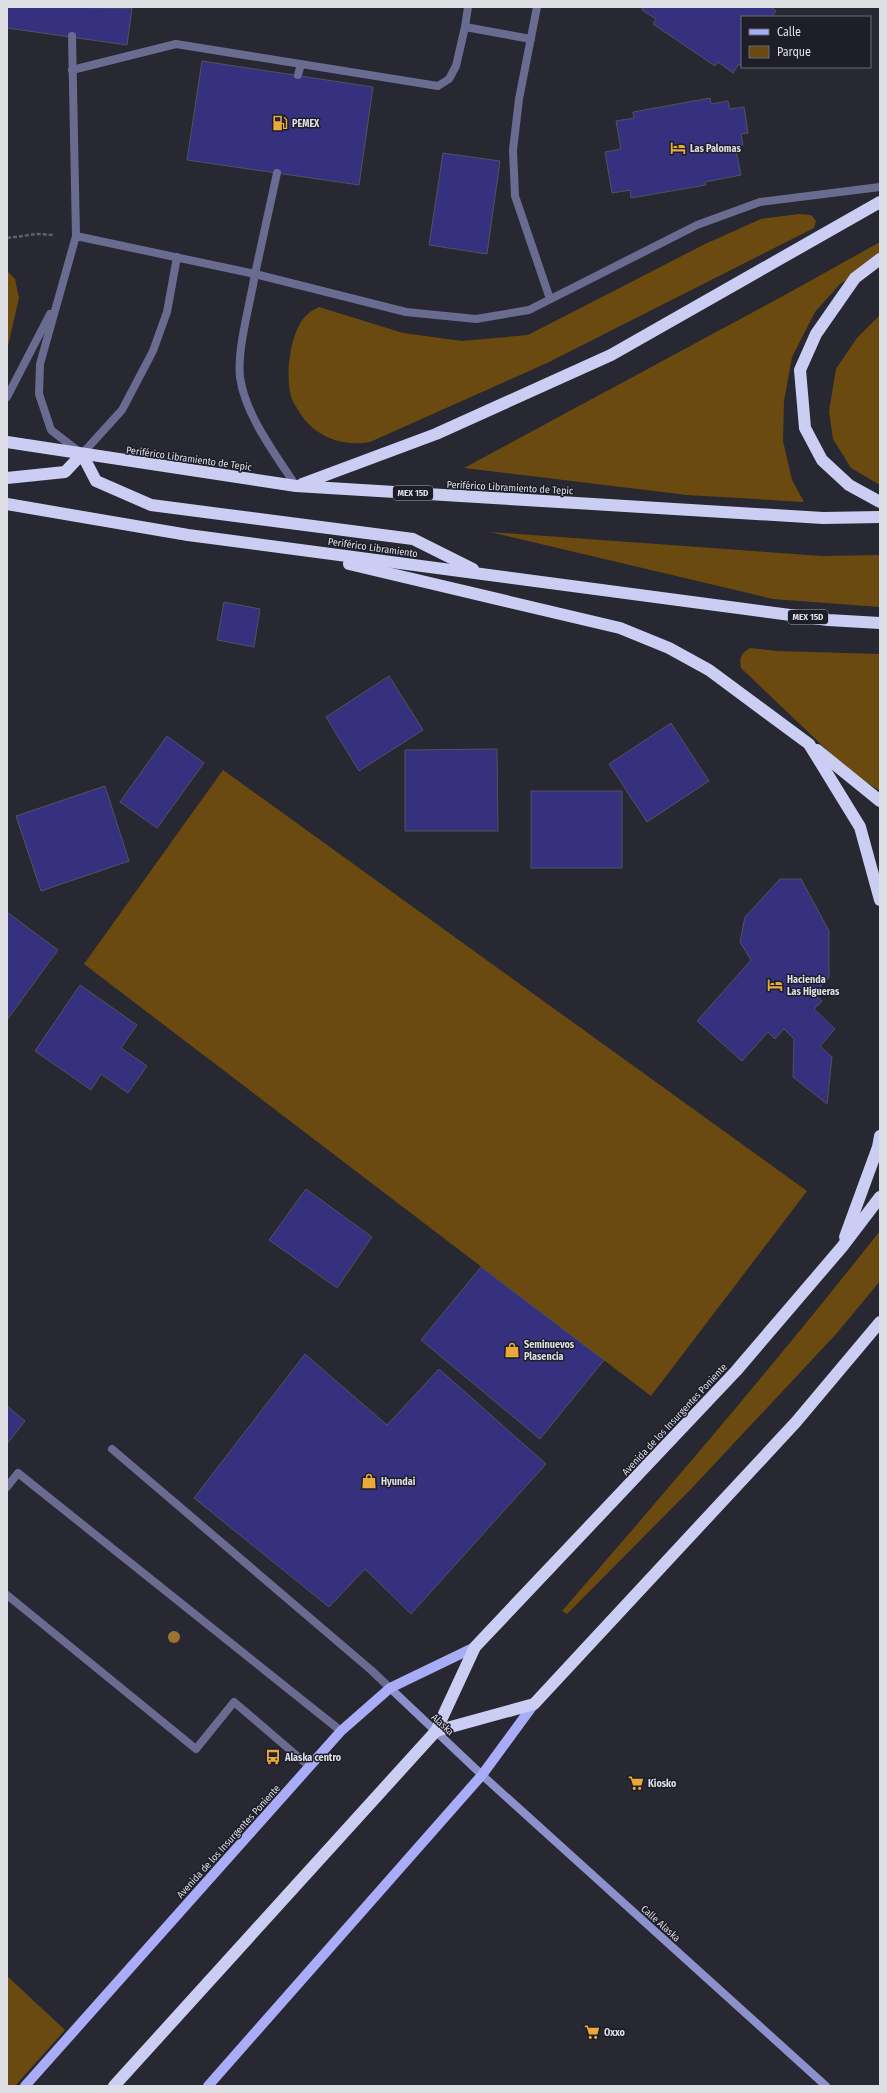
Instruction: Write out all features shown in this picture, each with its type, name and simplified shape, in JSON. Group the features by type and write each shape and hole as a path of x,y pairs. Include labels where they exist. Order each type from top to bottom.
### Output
{"highway":[{"path":"296,486 436,434 611,355 880,202"},
{"path":"880,259 855,278 816,334 800,370 805,428 822,460 849,485 880,502"},
{"name":"Periférico Libramiento de Tepic","path":"7,442 296,486 823,518 880,518"},
{"path":"7,478 65,472 82,454 96,481 151,505 413,539 482,574"},
{"name":"Periférico Libramiento","path":"7,504 204,537 828,620 880,623"},
{"path":"204,537 364,567 620,628 669,648 709,670 809,744 880,801"},
{"path":"809,744 860,827 880,900"},
{"path":"842,1247 878,1147 880,1136"},
{"name":"Avenida de los Insurgentes Poniente","path":"114,2086 436,1732 475,1647 736,1371 842,1247 880,1197"},
{"path":"436,1732 534,1704 796,1422 880,1322"}],"main road":[{"name":"Avenida de los Insurgentes Poniente","path":"25,2086 341,1731 390,1688 475,1647"},
{"path":"208,2086 482,1775 534,1704"}],"street":[{"path":"72,70 176,44 438,86 449,79 456,66 468,7"},
{"path":"537,7 519,99 513,150 515,196 550,299"},
{"path":"465,27 531,39"},
{"path":"72,36 76,236 40,364 39,394 51,430 82,454 122,410 153,351 167,312 177,258"},
{"path":"298,75 301,64"},
{"path":"277,173 255,274 240,357 240,378 250,410 296,486"},
{"path":"76,236 255,274 406,312 476,319 529,310 697,225 760,202 880,187"},
{"path":"7,397 58,297"},
{"path":"112,1449 372,1670 390,1688"},
{"path":"7,1487 18,1473 341,1731"},
{"path":"7,1595 196,1749 234,1702 310,1767"},
{"name":"Alaska","path":"390,1688 482,1775"},
{"name":"Calle Alaska","path":"482,1775 826,2086"}],"path":[{"path":"7,238 37,234 76,236"}],"green space":[{"path":"799,214 811,215 816,221 814,228 547,363 370,442 349,443 329,438 312,427 304,419 293,402 289,387 289,364 293,340 297,329 303,320 310,312 319,307 403,333 462,341 528,335 705,244 761,219"},
{"path":"880,242 880,261 840,284 815,312 792,357 784,401 783,441 792,480 804,502 687,495 464,468 794,290"},
{"path":"7,271 15,279 19,298 7,350"},
{"path":"880,315 880,485 851,468 833,439 829,411 836,369 857,338"},
{"path":"490,532 822,556 880,555 880,607 773,599"},
{"path":"750,648 777,651 880,654 880,791 849,771 741,668 741,656"},
{"path":"223,770 807,1191 651,1396 84,964"},
{"path":"880,1231 880,1281 837,1333 692,1488 567,1614 562,1611 724,1422"},
{"path":"7,1976 65,2030 15,2086 7,2086"}],"building":[{"path":"7,7 132,8 127,45 7,28"},
{"path":"643,7 771,7 776,11 773,16 741,16 741,66 739,64 733,73 718,62 715,66 653,24 656,19 642,10"},
{"name":"PEMEX","path":"202,61 373,87 359,185 187,160"},
{"name":"Las Palomas","path":"710,98 711,104 728,101 730,109 744,107 748,133 741,134 743,145 735,146 741,175 705,182 706,185 631,198 630,190 612,193 605,152 621,149 616,121 634,118 633,112"},
{"path":"443,153 500,161 487,254 429,245"},
{"path":"224,602 260,609 254,647 217,640"},
{"path":"389,676 423,730 359,771 326,717"},
{"path":"671,723 709,781 647,822 609,764"},
{"path":"167,736 204,763 157,828 120,802"},
{"path":"497,749 498,831 405,831 405,750"},
{"path":"105,786 129,861 41,891 16,816"},
{"path":"531,791 622,791 622,868 531,868"},
{"name":"Hacienda Las Higueras","path":"780,879 801,879 829,931 829,977 814,994 822,1001 814,1009 835,1029 820,1046 832,1057 827,1104 793,1077 794,1039 784,1029 775,1039 768,1032 742,1061 697,1021 751,960 740,942 745,917"},
{"path":"7,912 58,950 7,1020"},
{"path":"80,985 137,1025 121,1048 147,1066 128,1093 101,1074 91,1090 35,1051"},
{"path":"306,1189 372,1237 337,1288 269,1240"},
{"name":"Seminuevos Plasencia","path":"481,1267 604,1360 540,1439 421,1340"},
{"name":"Hyundai","path":"305,1354 387,1425 439,1369 546,1464 411,1614 365,1569 329,1607 194,1498"},
{"path":"7,1406 25,1421 7,1444"}],"place":[{"name":"PEMEX","path":"280,123"},
{"name":"Las Palomas","path":"678,148"},
{"name":"Hacienda Las Higueras","path":"775,985"},
{"name":"Seminuevos Plasencia","path":"512,1350"},
{"name":"Hyundai","path":"369,1481"},
{"name":"Alaska centro","path":"273,1757"},
{"name":"Kiosko","path":"636,1783"},
{"name":"Oxxo","path":"592,2032"}]}
